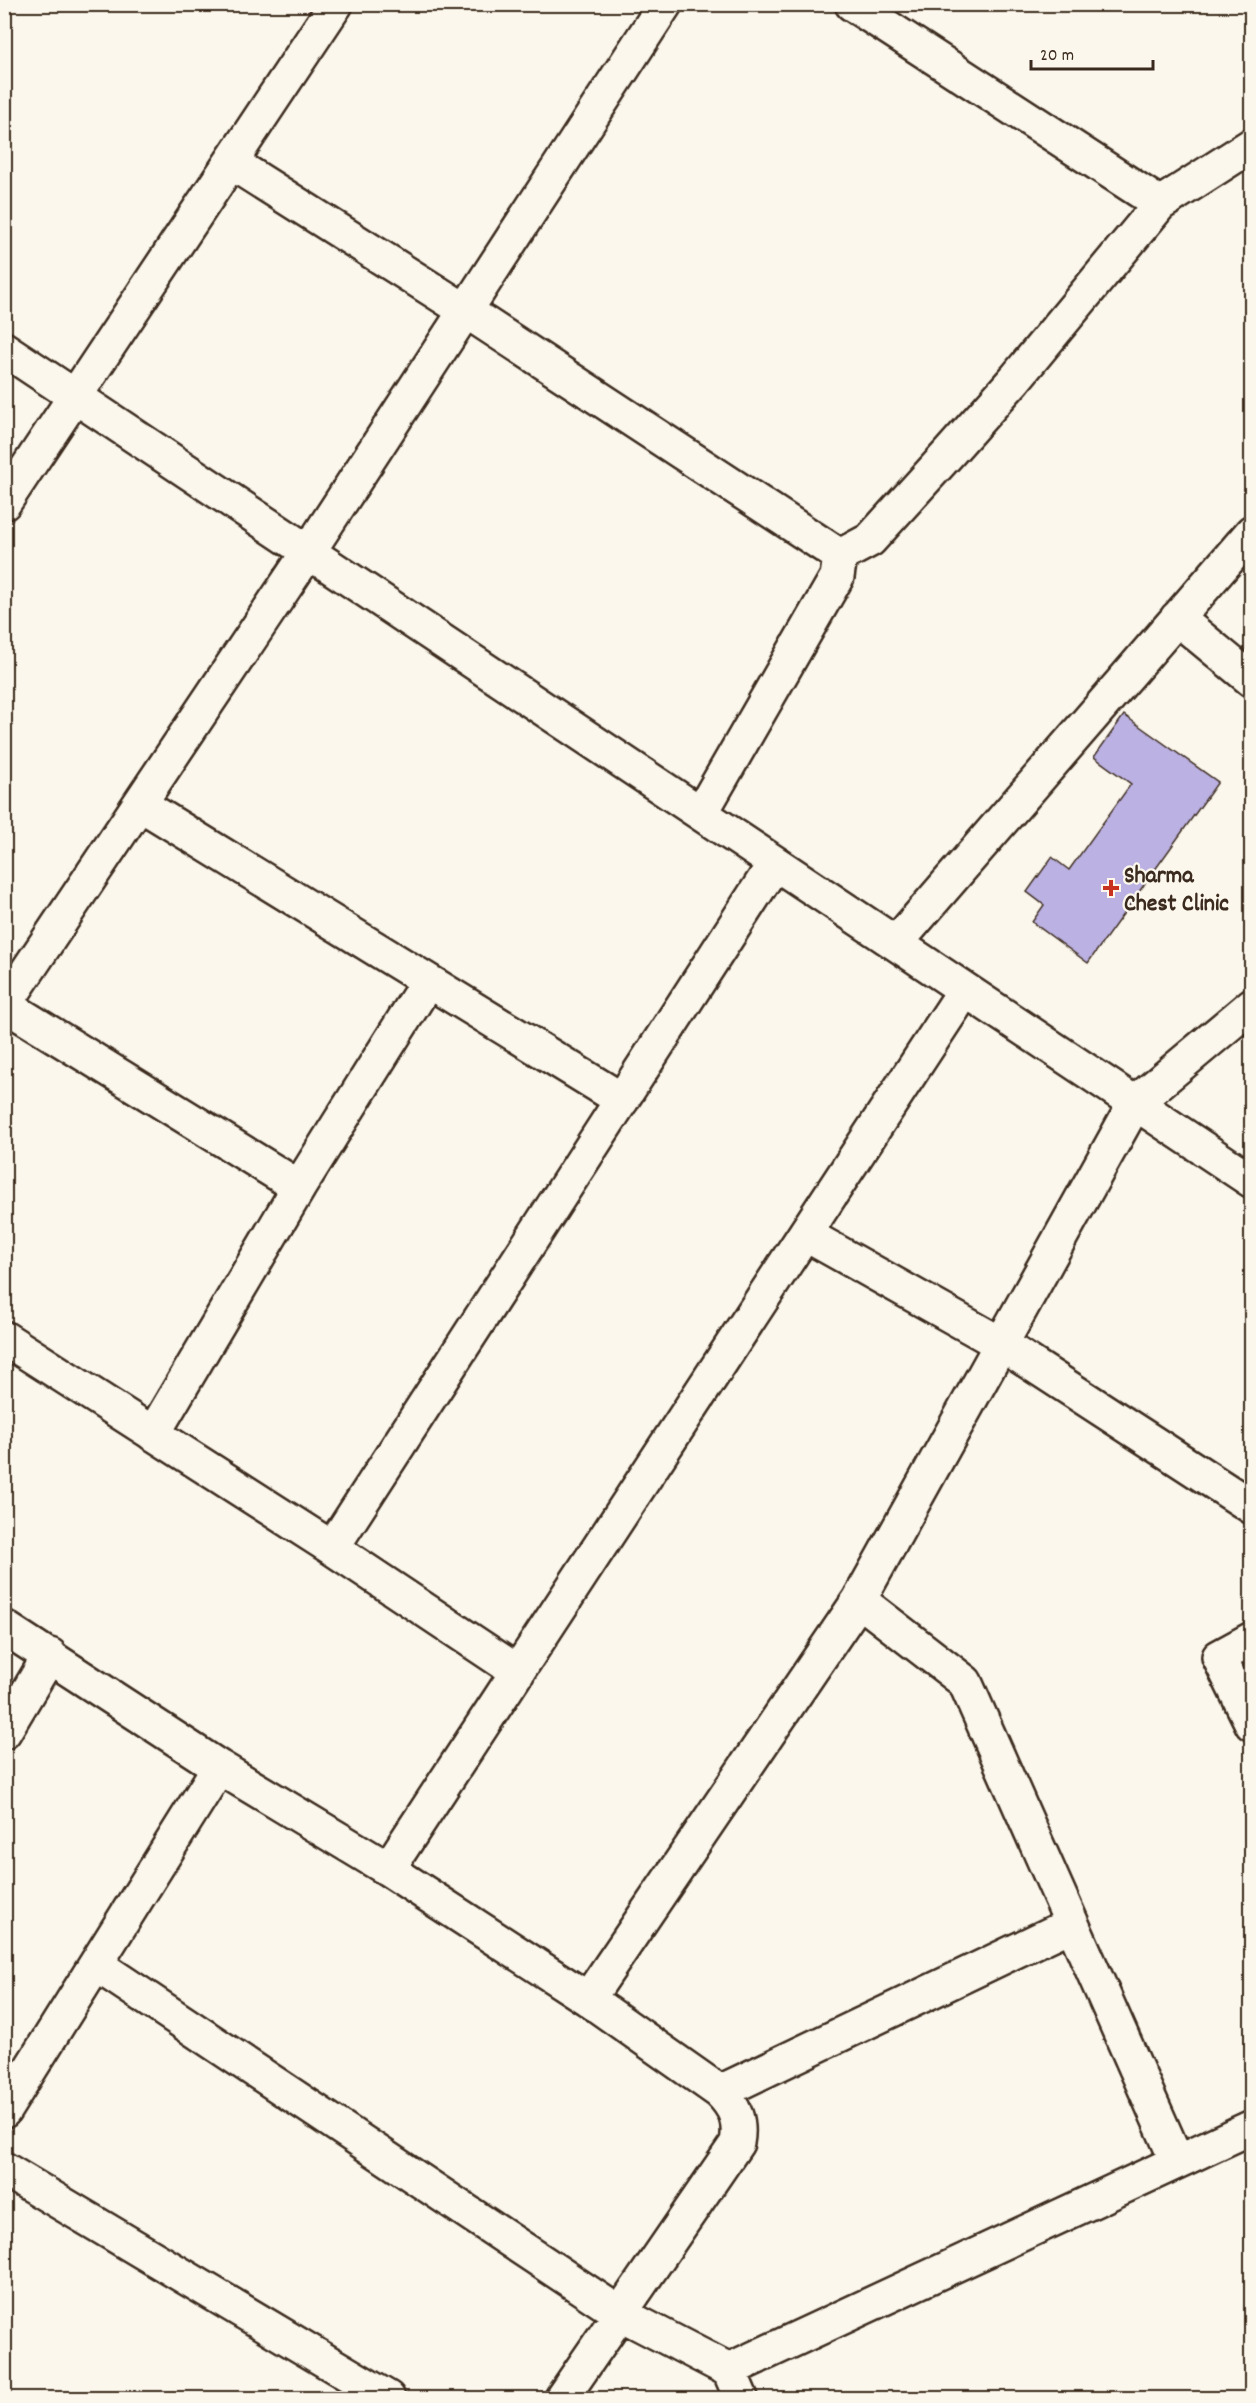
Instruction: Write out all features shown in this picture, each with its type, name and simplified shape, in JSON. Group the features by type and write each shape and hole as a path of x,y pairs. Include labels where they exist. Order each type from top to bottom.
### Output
{"street":[{"path":"4,503 336,4"},
{"path":"299,1186 5,1005 309,551 665,4"},
{"path":"852,4 1160,204"},
{"path":"840,556 870,540 1015,379 1160,204 1251,145"},
{"path":"232,163 466,311 840,556"},
{"path":"4,349 75,394 1251,1181"},
{"path":"896,944 1251,532"},
{"path":"701,813 837,577 840,556"},
{"path":"1177,618 1251,680"},
{"path":"140,804 622,1100"},
{"path":"332,1548 776,863"},
{"path":"153,1434 299,1186 428,981"},
{"path":"388,1869 965,990"},
{"path":"588,1999 859,1600 1134,1103 1251,1005"},
{"path":"805,1234 1001,1344 1251,1507"},
{"path":"4,1338 332,1548 519,1672"},
{"path":"859,1600 965,1682 1177,2161"},
{"path":"4,1627 219,1767 388,1869 588,1999 720,2092 732,2104 740,2129 737,2143 562,2398"},
{"path":"1251,1639 1219,1657 1251,1724"},
{"path":"4,1732 50,1655"},
{"path":"4,2111 219,1767"},
{"path":"720,2092 1072,1924"},
{"path":"97,1965 619,2313 735,2384 1177,2161 1251,2127"},
{"path":"4,2169 388,2398"}],"building":[{"path":"1124,715 1218,782 1088,963 1032,922 1044,905 1027,892 1052,857 1069,870 1131,784 1094,757"}],"place":[{"name":"Sharma Chest Clinic","path":"1111,888"}]}
